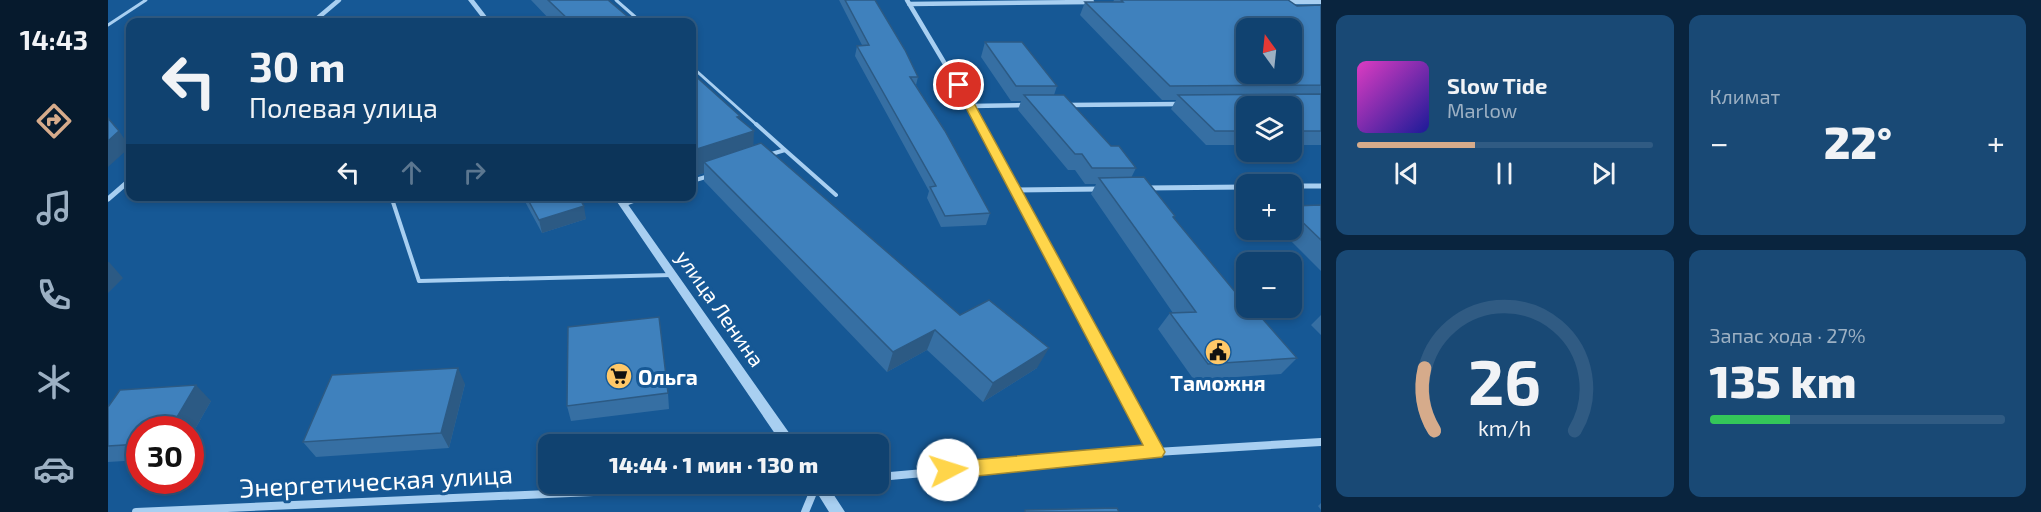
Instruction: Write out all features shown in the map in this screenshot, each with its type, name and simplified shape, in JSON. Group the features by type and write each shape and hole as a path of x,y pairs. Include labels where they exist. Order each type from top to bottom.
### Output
{"street":[{"path":"318,18 339,0"},
{"path":"471,0 485,18"},
{"path":"908,2 1099,2"},
{"path":"908,2 971,106 1156,452"},
{"path":"1285,3 1321,2"},
{"path":"1065,105 1193,104"},
{"path":"971,106 1029,105"},
{"path":"108,199 126,183"},
{"path":"1302,186 1321,186"},
{"path":"1143,188 1236,187"},
{"path":"1016,190 1108,189"},
{"name":"улица Ленина","path":"620,201 783,434"},
{"path":"889,476 1156,452 1321,442"},
{"name":"Энергетическая улица","path":"136,512 546,494"},
{"path":"805,512 812,494"},
{"path":"825,494 838,512"}],"lane":[{"path":"108,25 146,0"},
{"path":"616,0 636,18"},
{"path":"696,71 836,195"},
{"path":"764,157 785,150"},
{"path":"696,180 712,174"},
{"path":"393,201 419,281 672,275"}],"building":[{"path":"548,0 608,0 629,18 567,18"},
{"path":"845,0 875,0 905,50 918,77 910,77 945,131 990,213 945,216 930,187 936,186 857,46 869,45"},
{"path":"1288,0 1297,6 1321,5 1321,85 1170,86 1085,2"},
{"path":"985,42 1022,42 1057,86 1016,86"},
{"path":"696,77 754,131 696,148"},
{"path":"1321,94 1321,131 1302,131 1302,96 1236,96 1236,131 1215,131 1178,95"},
{"path":"1024,95 1064,95 1111,146 1119,146 1136,168 1092,168 1082,154 1075,154"},
{"path":"108,118 119,131 108,141"},
{"path":"761,143 960,315 989,300 1049,348 993,383 935,330 893,352 704,162"},
{"path":"1144,177 1175,216 1173,217 1236,293 1236,318 1262,318 1297,358 1208,364 1170,313 1196,312 1099,178"},
{"path":"529,201 581,201 584,206 539,220"},
{"path":"1321,205 1321,240 1302,222 1302,206"},
{"name":"Ольга","path":"659,317 668,393 567,406 568,327"},
{"path":"458,368 441,433 303,442 332,375"},
{"path":"196,385 178,416 126,416 126,445 108,446 108,407 120,390"},
{"path":"1117,508 1119,512 1025,512 1025,510"}],"place":[{"name":"Таможня","path":"1218,352"},
{"name":"Ольга","path":"619,376"}],"route":[{"path":"948,470 1156,452 959,85"}]}
